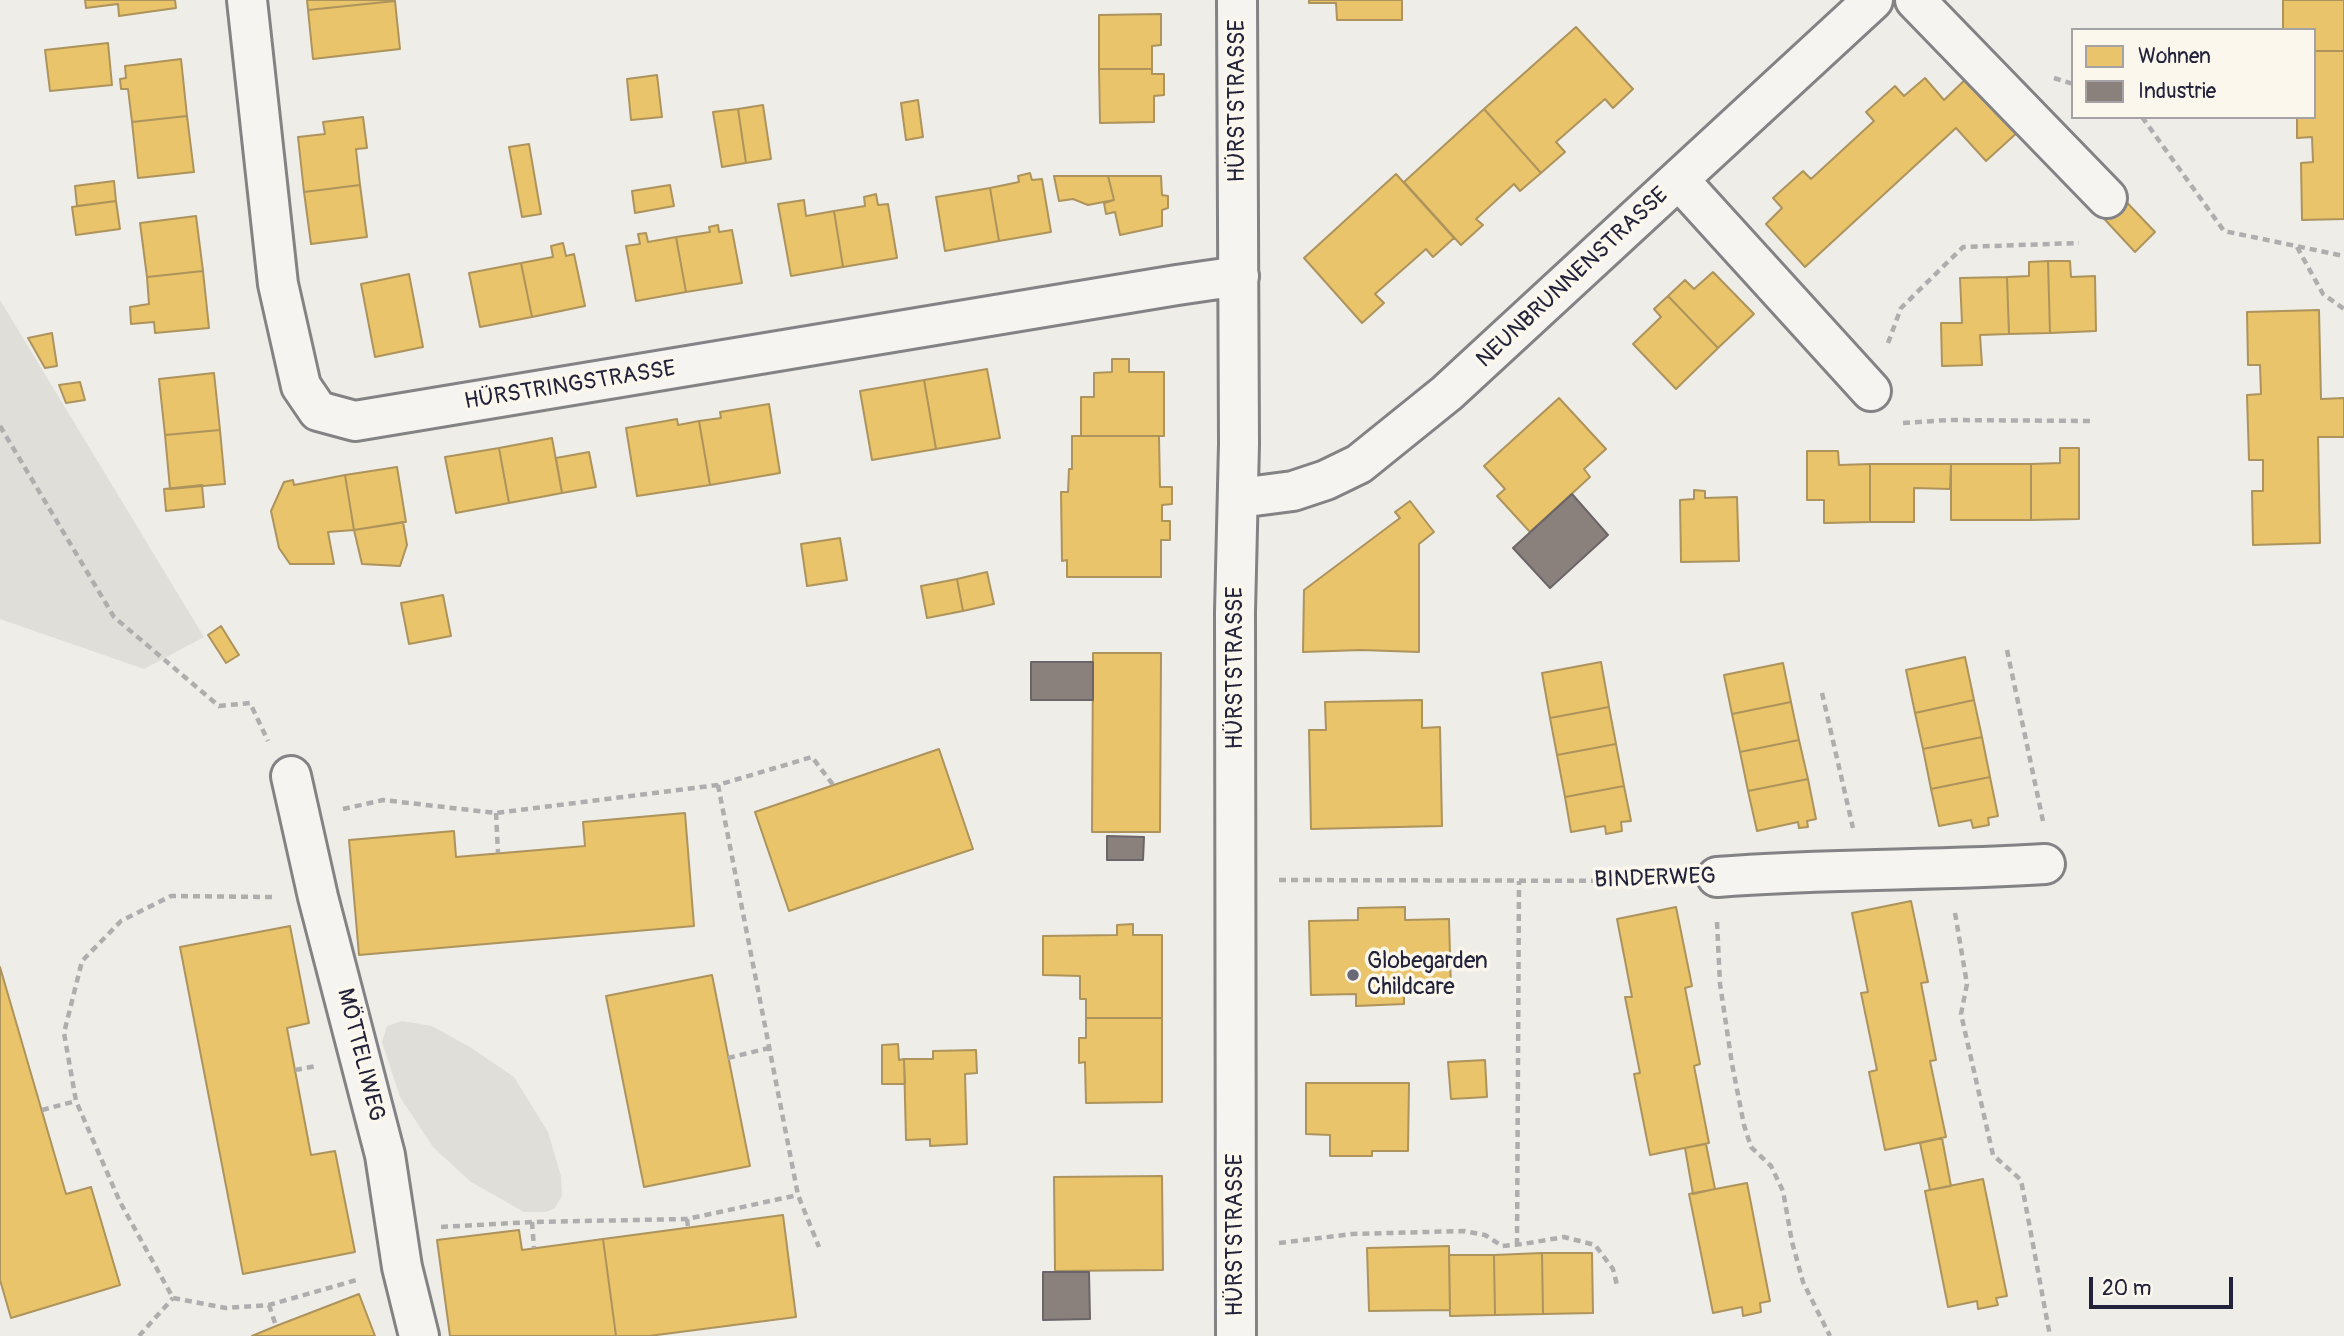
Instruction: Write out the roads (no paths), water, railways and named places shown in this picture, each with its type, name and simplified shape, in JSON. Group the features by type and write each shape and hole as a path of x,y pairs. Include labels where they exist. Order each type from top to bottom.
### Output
{"street":[{"name":"HÜRSTRINGSTRASSE","path":"247,0 278,284 300,386 318,411 355,421 1239,276"},
{"name":"HÜRSTSTRASSE","path":"1237,0 1237,1336"},
{"name":"NEUNBRUNNENSTRASSE","path":"1239,498 1293,491 1326,480 1359,464 1447,393 1873,0"},
{"path":"1915,0 2107,198"},
{"path":"1679,180 1871,391"},
{"name":"MÖTTELIWEG","path":"291,776 318,897 385,1155 402,1267 419,1336"},
{"name":"BINDERWEG","path":"1717,877 1777,872 1946,870 2045,848"}],"place":[{"name":"Globegarden Childcare","path":"1353,975"}]}
